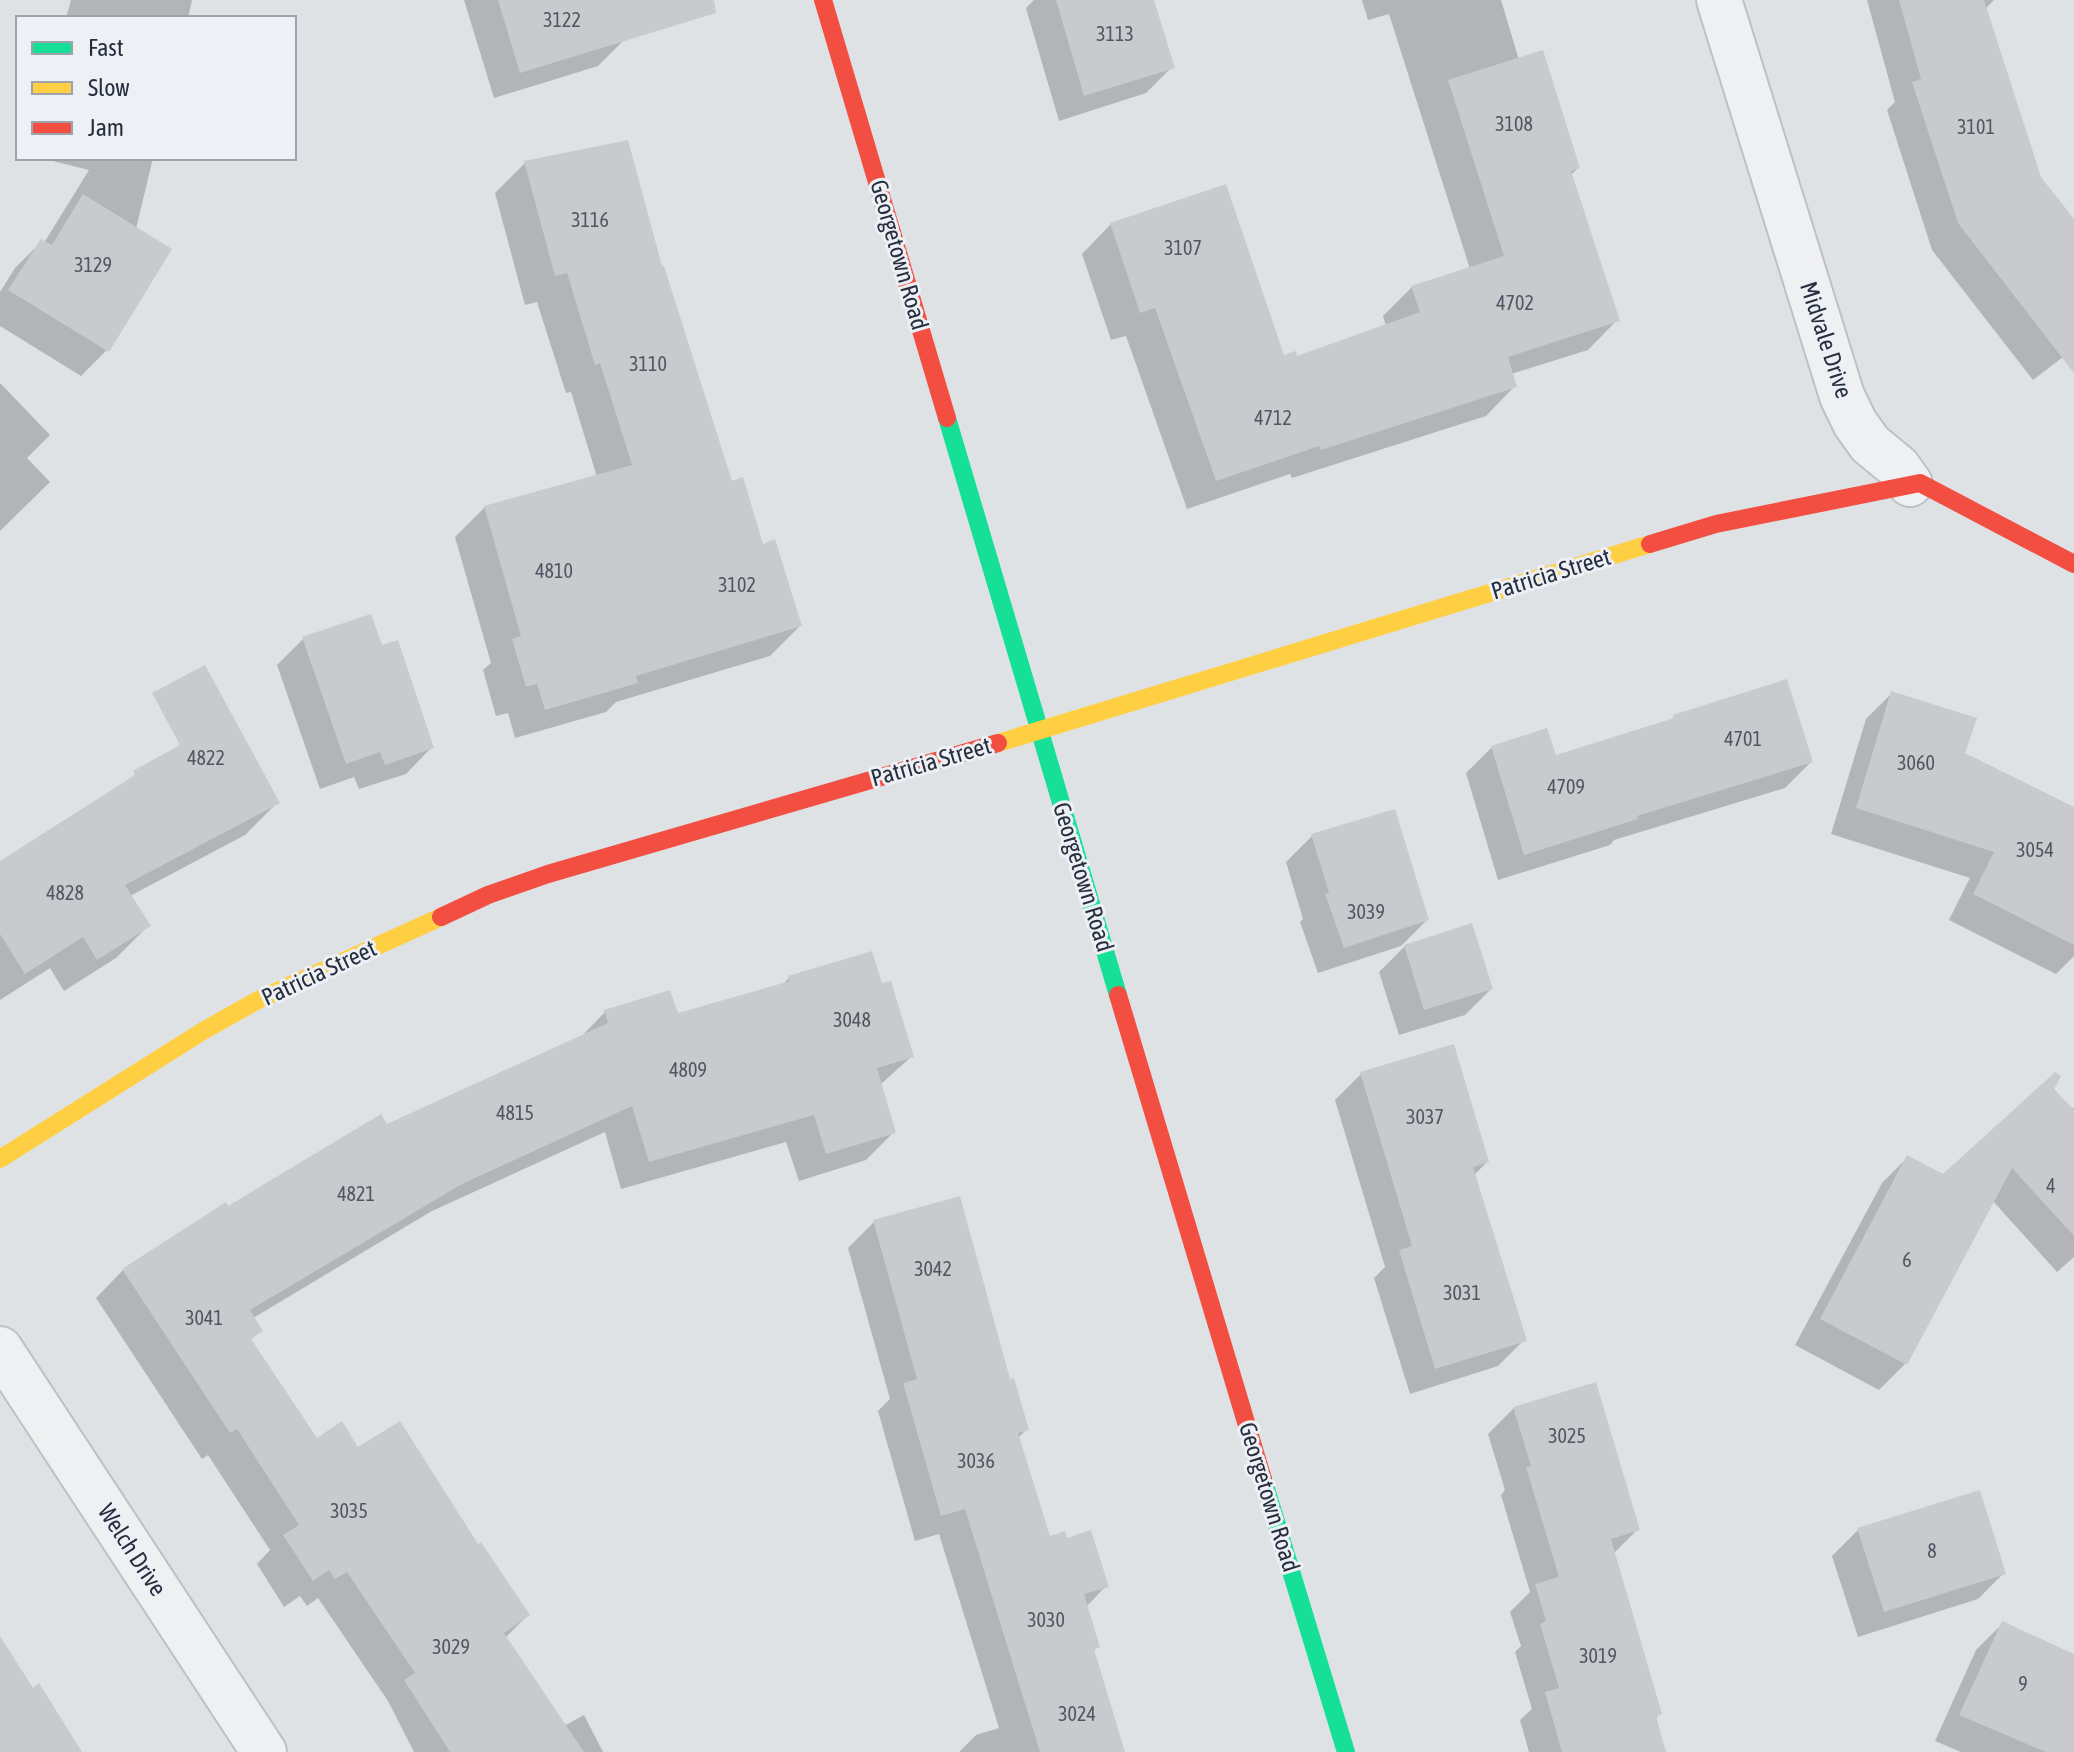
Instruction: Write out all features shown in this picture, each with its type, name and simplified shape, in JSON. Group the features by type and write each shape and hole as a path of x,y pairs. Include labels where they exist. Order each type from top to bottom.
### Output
{"street":[{"name":"Georgetown Road","path":"823,0 1346,1752"},
{"name":"Midvale Drive","path":"1719,0 1842,396 1855,423 1870,444 1898,467 1910,484 1920,483 2074,564"},
{"name":"Patricia Street","path":"0,1159 203,1031 258,1000 488,895 548,874 1039,731 1716,524 1910,484"},
{"name":"Welch Drive","path":"0,1349 264,1752"}],"building":[{"path":"498,0 714,0 716,13 520,73"},
{"path":"1056,0 1154,0 1175,68 1084,96"},
{"path":"1899,0 1984,0 2041,177 2074,219 2074,373 1958,223 1912,82 1921,79"},
{"path":"1543,50 1580,168 1571,171 1620,321 1508,357 1517,387 1321,450 1319,446 1216,481 1155,308 1140,313 1110,223 1226,184 1284,355 1296,351 1297,356 1420,312 1411,286 1504,256 1448,80"},
{"path":"628,140 662,266 732,481 743,477 763,544 775,539 802,626 636,676 638,683 545,710 537,684 526,687 512,639 521,636 484,506 632,465 600,363 595,365 567,273 555,276 524,161"},
{"path":"83,194 172,249 109,352 8,290 41,239 52,245"},
{"path":"371,614 382,645 398,640 434,748 385,765 380,752 346,764 302,637"},
{"path":"205,665 280,803 125,885 151,926 97,960 83,937 25,974 0,934 0,861 135,775 133,771 180,745 152,693"},
{"path":"1787,679 1813,762 1637,816 1638,819 1524,855 1491,746 1547,728 1556,755"},
{"path":"1891,691 1977,718 1965,753 2074,807 2074,945 1973,894 1994,852 1856,808"},
{"path":"1395,809 1429,920 1344,948 1325,894 1329,893 1311,834"},
{"path":"1472,923 1493,989 1424,1010 1404,945"},
{"path":"872,951 882,983 891,981 914,1057 877,1068 896,1133 826,1154 814,1115 649,1162 632,1106 462,1184 250,1310 263,1331 251,1339 317,1438 342,1421 358,1447 400,1421 478,1544 481,1542 530,1615 504,1633 584,1752 450,1752 404,1680 415,1673 347,1572 335,1579 329,1570 313,1581 283,1535 299,1525 237,1429 230,1433 122,1269 226,1202 228,1206 381,1114 387,1124 608,1023 604,1010 670,990 678,1013 790,981 788,976"},
{"path":"1454,1044 1489,1162 1473,1167 1527,1341 1435,1369 1399,1250 1412,1246 1360,1072"},
{"path":"2055,1072 2061,1076 2054,1089 2074,1110 2074,1236 2012,1168 1907,1365 1820,1319 1907,1155 1943,1174"},
{"path":"960,1196 1010,1379 1014,1378 1029,1430 1018,1433 1050,1536 1065,1531 1067,1538 1091,1530 1109,1587 1084,1594 1100,1647 1094,1649 1125,1752 1040,1752 965,1509 941,1516 903,1383 917,1379 873,1220"},
{"path":"1596,1382 1640,1530 1611,1539 1662,1714 1656,1716 1666,1752 1562,1752 1545,1692 1559,1688 1540,1624 1546,1621 1535,1584 1559,1577 1526,1467 1531,1466 1513,1407"},
{"path":"1980,1490 2006,1574 1884,1612 1857,1528"},
{"path":"2002,1621 2074,1654 2074,1752 2046,1752 1959,1715"},
{"path":"0,1636 33,1688 39,1683 82,1752 0,1752"}],"traffic: fast":[{"path":"947,418 1118,995"},
{"path":"1263,1479 1346,1752"}],"traffic: slow":[{"path":"998,743 1650,544"},
{"path":"0,1159 203,1031 258,1000 441,917"}],"traffic: jam":[{"path":"823,0 947,418"},
{"path":"1650,544 1716,524 1920,483 2074,564"},
{"path":"441,917 488,895 548,874 998,743"},
{"path":"1118,995 1263,1479"}]}
